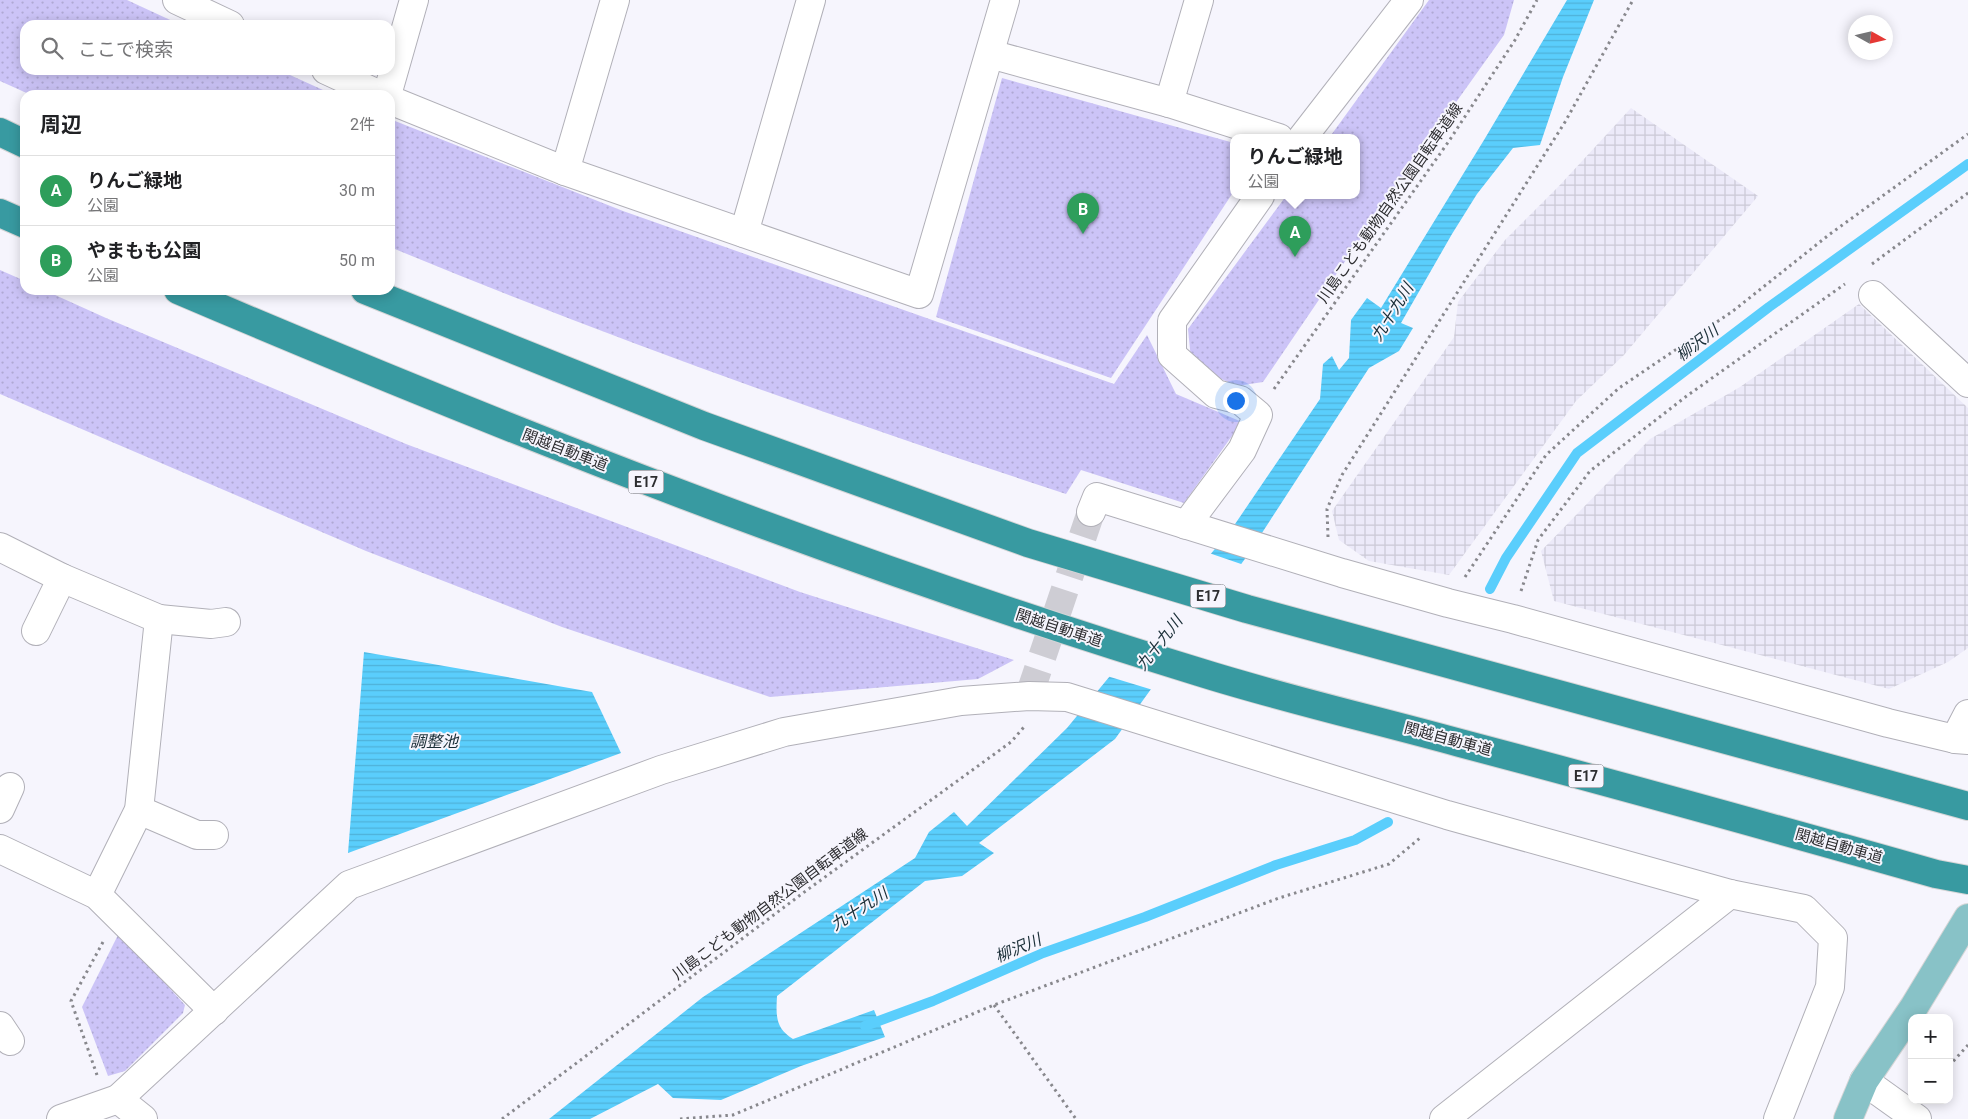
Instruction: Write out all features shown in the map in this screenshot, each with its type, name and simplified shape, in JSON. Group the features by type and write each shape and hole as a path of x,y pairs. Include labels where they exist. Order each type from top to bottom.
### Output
{"highway":[{"path":"0,132 20,142"},
{"path":"0,213 20,222"},
{"name":"関越自動車道","path":"190,295 496,423 672,492 837,553 1124,649 1204,674 1716,811 1936,874 1968,880"},
{"name":"E17","path":"377,295 704,426 1028,542 1247,609 1968,806"}],"main road":[{"path":"1848,1119 1864,1081 1914,1007 1968,918"}],"street":[{"path":"177,0 217,13"},
{"path":"395,67 414,0"},
{"path":"565,171 615,0"},
{"path":"744,233 811,0"},
{"path":"395,102 565,171 919,294 1005,0"},
{"path":"1168,103 1199,0"},
{"path":"1305,134 1408,0"},
{"path":"990,54 1168,103 1266,134"},
{"path":"337,75 369,90"},
{"path":"388,90 393,75"},
{"path":"1186,525 1242,450 1258,415 1240,400 1216,394 1172,355 1172,321 1258,199"},
{"path":"1873,295 1968,383"},
{"path":"1092,512 1097,497 1342,573 1888,723 1961,739 1968,714"},
{"path":"0,546 62,578 158,619 211,624 226,622"},
{"path":"36,631 62,578"},
{"path":"97,895 139,810 158,619"},
{"path":"61,1119 118,1099 349,885 661,770 784,732 961,701 1029,696 1067,697 1447,815 1730,894 1804,909 1834,938 1830,987 1778,1119"},
{"path":"139,810 197,835 214,835"},
{"path":"0,849 97,895 214,1011"},
{"path":"1444,1119 1730,894"},
{"path":"1864,1081 1917,1119"},
{"path":"118,1099 143,1119"}],"path":[{"name":"川島こども動物自然公園自転車道線","path":"1258,415 1271,392 1449,141 1515,40 1537,0"},
{"path":"1342,573 1328,538 1327,509 1342,475 1565,122 1633,0"},
{"path":"1448,603 1546,455 1612,395 1733,311 1830,234 1968,134"},
{"path":"1864,269 1968,193"},
{"path":"1513,619 1538,540 1590,471 1688,395 1848,281"},
{"name":"川島こども動物自然公園自転車道線","path":"502,1119 865,848 1011,742 1032,717 1029,696"},
{"path":"680,1119 733,1115 994,1005 1279,898 1389,864 1447,815"},
{"path":"118,915 71,1002 102,1086 118,1099"},
{"path":"994,1005 1076,1119"},
{"path":"1953,1062 1968,1045"}],"shaded area":[{"path":"0,0 127,0 170,20 20,20 20,75 290,75 323,90 20,90 0,81"},
{"path":"1429,0 1514,0 1504,35 1397,185 1263,382 1237,386 1208,373 1191,359 1188,329 1284,199 1360,199 1360,134 1332,134"},
{"path":"1002,78 1230,142 1230,197 1111,378 936,317"},
{"path":"1631,108 1758,196 1624,355 1576,401 1449,575 1369,561 1339,540 1332,511 1454,337 1458,302 1505,240 1559,186"},
{"path":"395,121 623,211 1114,384 1147,335 1176,394 1242,422 1184,503 1081,470 1066,494 895,437 726,377 473,281 395,249"},
{"path":"0,270 20,279 20,295 55,295 406,444 800,592 1014,660 978,679 770,697 562,627 366,551 0,394"},
{"path":"1859,304 1968,408 1968,648 1948,662 1889,689 1554,601 1541,551 1650,439 1740,387"},
{"path":"119,933 185,1005 183,1013 125,1071 108,1076 82,1007"}],"water":[{"name":"九十九川","path":"1567,0 1594,0 1563,77 1540,145 1513,148 1477,194 1401,323 1413,328 1399,351 1369,368 1247,556 1115,739 979,843 994,853 962,876 925,881 777,996 780,1026 793,1039 874,1010 885,1037 801,1066 721,1100 673,1098 658,1084 590,1119 549,1119 703,997 915,858 929,832 954,812 967,826 1067,728 1233,527 1320,399 1323,364 1332,356 1339,370 1349,358 1351,320 1367,298 1381,308"},
{"name":"調整池","path":"364,652 592,692 621,753 348,853"}],"pier":[{"path":"1209,553 1244,565 1153,690 1107,676"}],"waterway":[{"name":"柳沢川","path":"1490,589 1506,558 1577,453 1769,307 1968,164"},
{"name":"柳沢川","path":"865,1026 933,1001 1043,953 1145,917 1276,865 1355,840 1388,822"}],"tunnel":[{"path":"1029,696 1091,512"}],"place":[{"name":"やまもも公園","path":"1083,234"},
{"name":"りんご緑地","path":"1295,257"}]}
